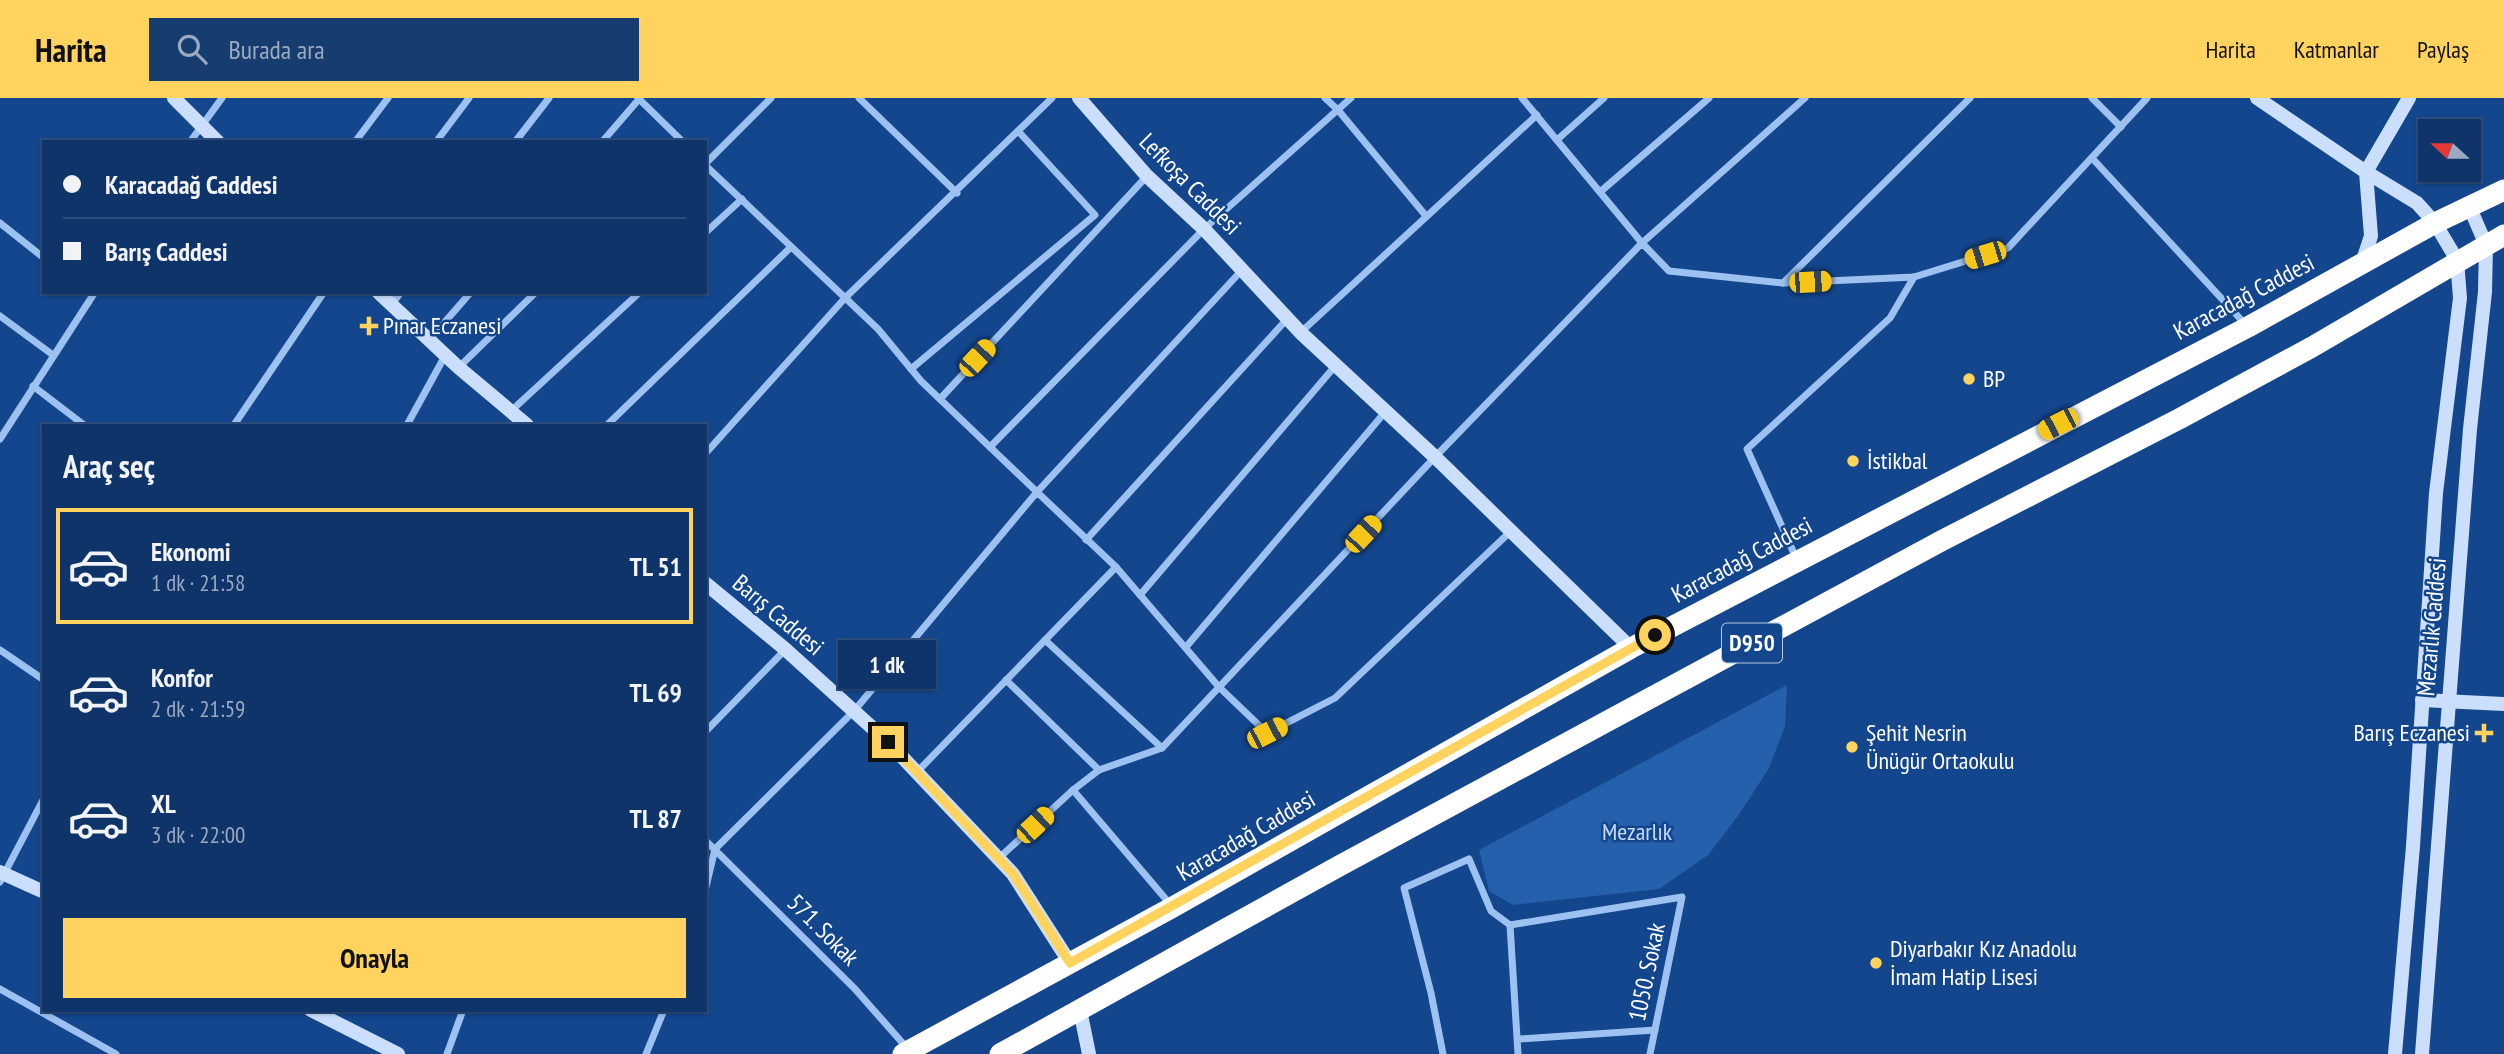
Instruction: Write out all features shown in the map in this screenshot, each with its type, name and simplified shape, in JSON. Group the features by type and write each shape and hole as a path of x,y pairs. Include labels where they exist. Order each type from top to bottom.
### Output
{"highway":[{"name":"Karacadağ Caddesi","path":"906,1053 1172,907 1631,648 2248,327 2435,223 2504,190"},
{"name":"D950","path":"1000,1054 1341,865 1894,566 2312,347 2495,240"}],"street":[{"path":"174,98 216,140"},
{"path":"191,140 222,98"},
{"path":"356,140 388,98"},
{"path":"438,140 469,98"},
{"path":"517,140 549,98"},
{"path":"604,140 639,98 681,140"},
{"path":"707,162 771,98"},
{"path":"859,98 957,193"},
{"path":"707,451 845,298 957,193 1052,98"},
{"name":"Lefkoşa Caddesi","path":"1079,98 1147,176 1204,229 1301,333 1435,457 1631,648"},
{"path":"1325,98 1426,216"},
{"path":"990,447 1204,229 1351,98"},
{"path":"1522,98 1642,243 1669,271 1783,284 1914,277 2008,248 2147,98"},
{"path":"1558,139 1604,98"},
{"path":"1600,192 1709,98"},
{"path":"998,859 1073,790 1099,770 1162,748 1435,457 1642,243 1805,98"},
{"path":"1783,284 1970,98"},
{"path":"2092,98 2121,127"},
{"name":"Mezarlık Caddesi","path":"2257,98 2417,203 2435,223 2457,260 2460,298 2436,493 2395,1054"},
{"path":"2362,264 2371,236 2366,172 2410,98"},
{"path":"1301,333 1537,115"},
{"path":"911,369 1095,215 1019,132"},
{"path":"2092,158 2248,327"},
{"path":"707,166 878,329 940,399 1115,568 1219,687 1267,733 1335,698 1511,531"},
{"path":"940,399 1147,176"},
{"path":"707,231 742,199"},
{"name":"Mezarlık Caddesi","path":"2422,1054 2470,429 2484,292 2495,240 2470,208"},
{"path":"0,223 42,256"},
{"path":"608,424 791,247"},
{"path":"707,883 715,849 854,711 1037,492 1242,270"},
{"path":"1798,561 1747,449 1890,318 1914,277"},
{"path":"1,436 91,294"},
{"path":"235,424 323,294"},
{"path":"380,294 458,367 526,424"},
{"path":"391,305 399,294"},
{"path":"430,339 469,294"},
{"path":"458,367 534,294"},
{"path":"511,411 638,294"},
{"path":"0,316 53,355"},
{"path":"1086,540 1289,318"},
{"path":"408,424 446,354"},
{"path":"1140,595 1336,365"},
{"path":"33,386 83,424"},
{"path":"1186,647 1386,411"},
{"path":"916,772 1115,568"},
{"name":"Barış Caddesi","path":"707,585 785,649 888,742 1013,874 1070,963"},
{"path":"1045,640 1162,748"},
{"path":"707,730 785,649"},
{"path":"0,650 42,679"},
{"path":"1006,680 1099,770"},
{"path":"2422,700 2504,704"},
{"path":"1073,790 1172,907"},
{"path":"42,802 2,877 42,891"},
{"name":"571. Sokak","path":"707,842 855,989 906,1053"},
{"path":"1443,1054 1431,993 1404,888 1469,859 1491,911 1510,925 1518,1054"},
{"name":"1050. Sokak","path":"1510,925 1682,897 1650,1054"},
{"path":"0,989 116,1054"},
{"path":"1080,1010 1089,1054"},
{"path":"316,1012 398,1054"},
{"path":"447,1054 462,1012"},
{"path":"646,1054 663,1012"},
{"path":"1519,1040 1655,1030"}],"green space":[{"name":"Mezarlık","path":"1787,685 1785,726 1769,768 1738,816 1708,855 1659,889 1513,905 1489,891 1479,850"}],"place":[{"name":"Pınar Eczanesi","path":"369,326"},
{"name":"BP","path":"1969,379"},
{"name":"İstikbal","path":"1853,461"},
{"name":"Barış Eczanesi","path":"2484,733"},
{"name":"Şehit Nesrin Ünügür Ortaokulu","path":"1852,747"},
{"name":"Diyarbakır Kız Anadolu İmam Hatip Lisesi","path":"1876,963"}],"route":[{"path":"888,742 1013,874 1070,963 1655,635"}]}
